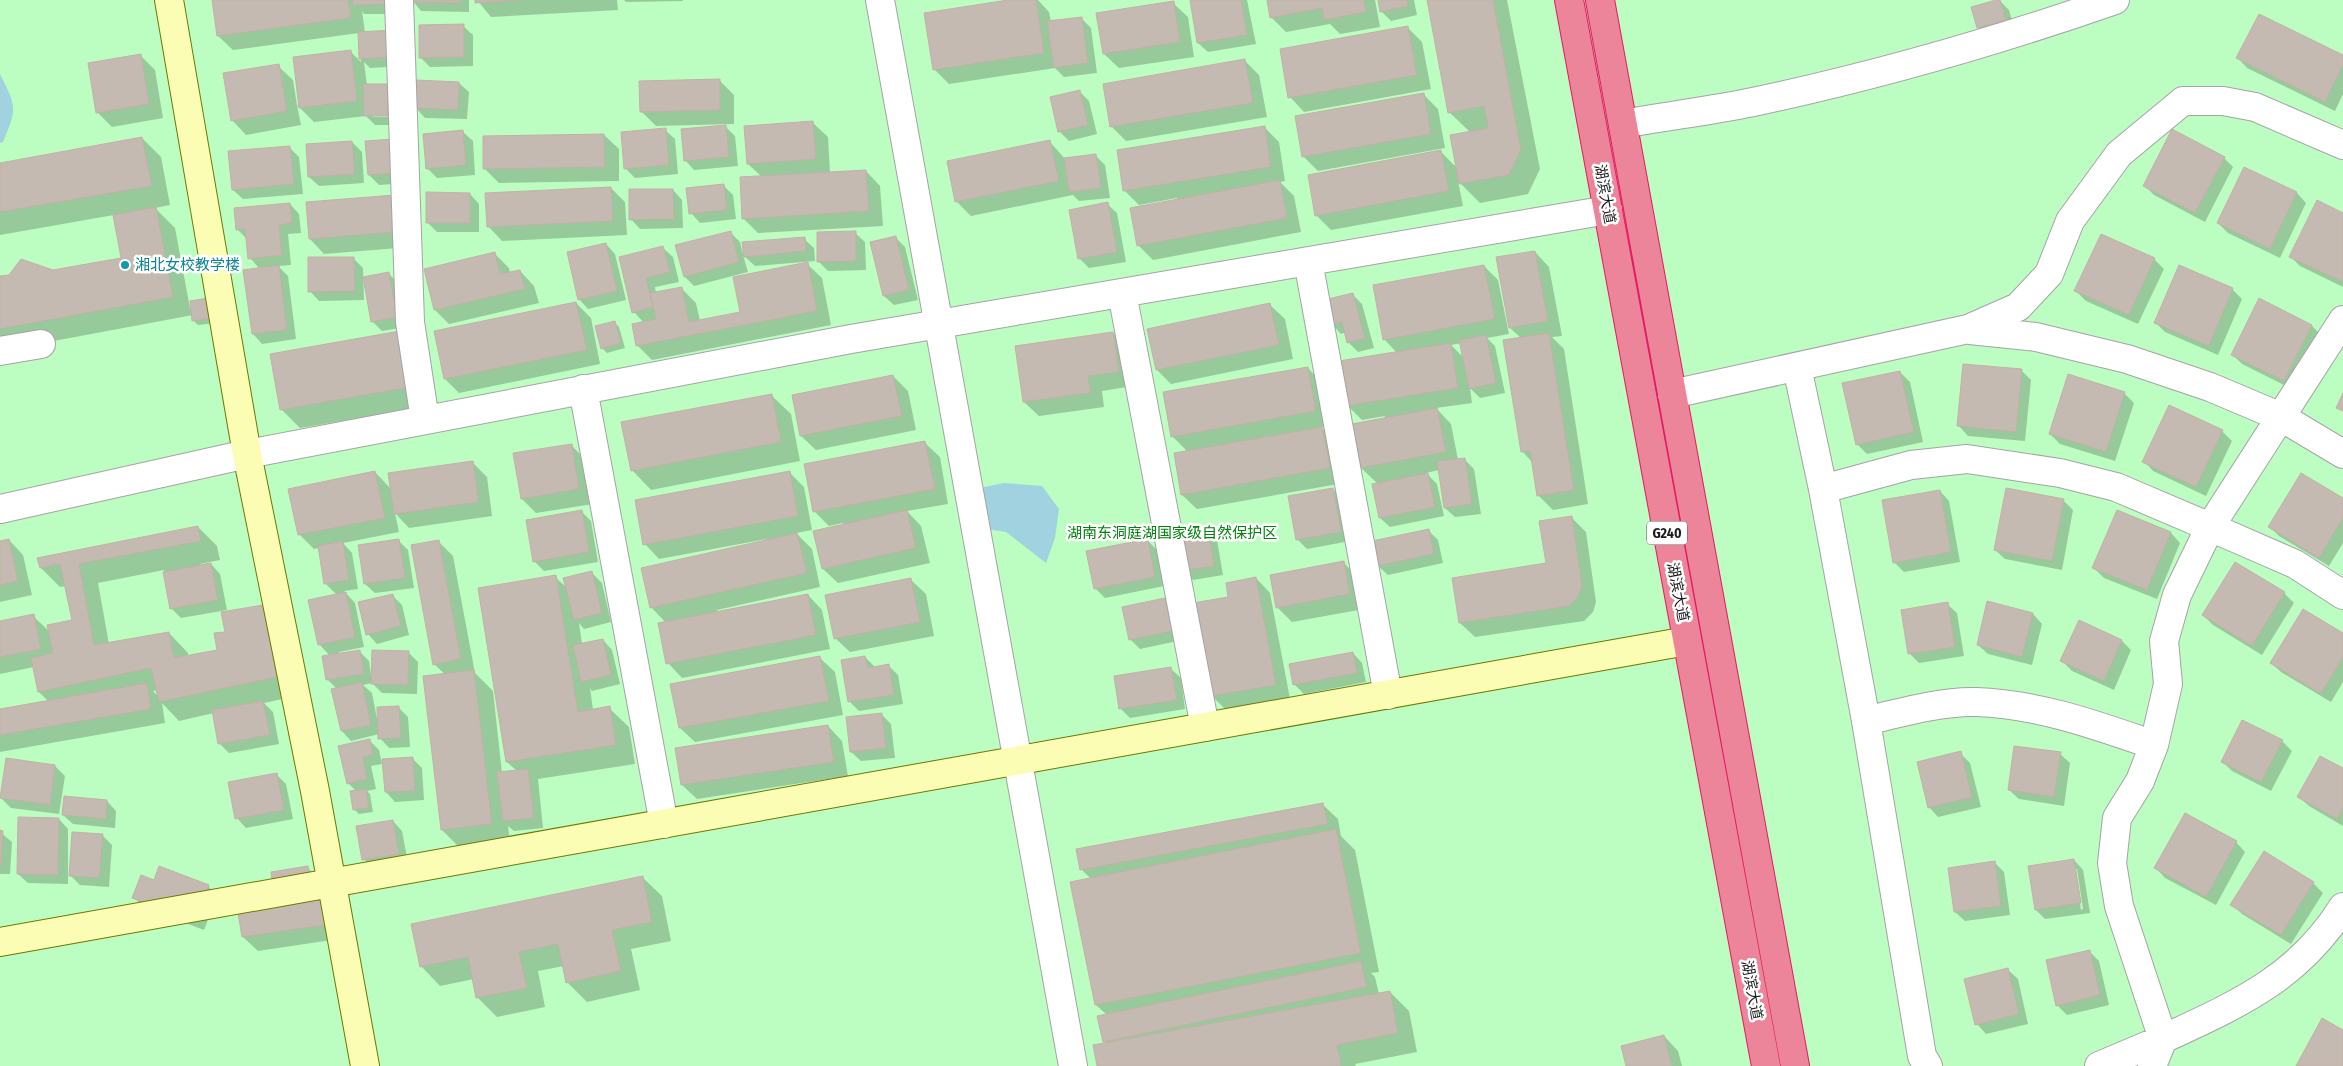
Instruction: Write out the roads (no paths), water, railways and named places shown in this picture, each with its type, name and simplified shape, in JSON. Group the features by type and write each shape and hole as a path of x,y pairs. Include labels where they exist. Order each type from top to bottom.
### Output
{"highway":[{"name":"湖滨大道","path":"1569,0 1766,1066"},
{"name":"湖滨大道","path":"1600,0 1795,1066"}],"street":[{"path":"169,0 247,454 365,1066"},
{"path":"399,0 410,322 425,420"},
{"path":"880,0 1073,1066"},
{"path":"1622,124 1753,102 1886,71 2042,25 2115,0"},
{"path":"1672,394 1968,329 2018,307 2049,274 2070,221 2119,154 2183,101 2223,101 2256,107 2343,146"},
{"path":"0,509 247,454 851,339 1608,210"},
{"path":"1308,261 1388,695"},
{"path":"1122,294 1205,727"},
{"path":"2152,1066 2163,1039 2119,906 2112,863 2117,818 2140,781 2154,746 2168,684 2164,641 2177,595 2210,527 2343,320"},
{"path":"1968,329 2036,336 2127,359 2210,387 2281,418 2343,454"},
{"path":"0,351 41,344"},
{"path":"1797,367 1823,489 1866,721 1922,1056 1928,1066"},
{"path":"583,390 664,824"},
{"path":"1823,489 1911,465 1967,459 2041,470 2116,487 2295,564 2343,595"},
{"path":"0,942 1687,641"},
{"path":"1866,721 1922,708 1974,702 2025,708 2082,720 2154,746"},
{"path":"2099,1066 2225,1010 2270,983 2299,962 2343,907"}],"water":[{"path":"0,74 10,94 13,115 3,142 0,143"},
{"path":"1004,483 1042,486 1059,509 1055,538 1046,563 1006,532 988,529 969,490"}],"place":[{"name":"湘北女校教学楼","path":"125,265"}],"park label":[{"name":"湖南东洞庭湖国家级自然保护区","path":"1172,533"}]}
